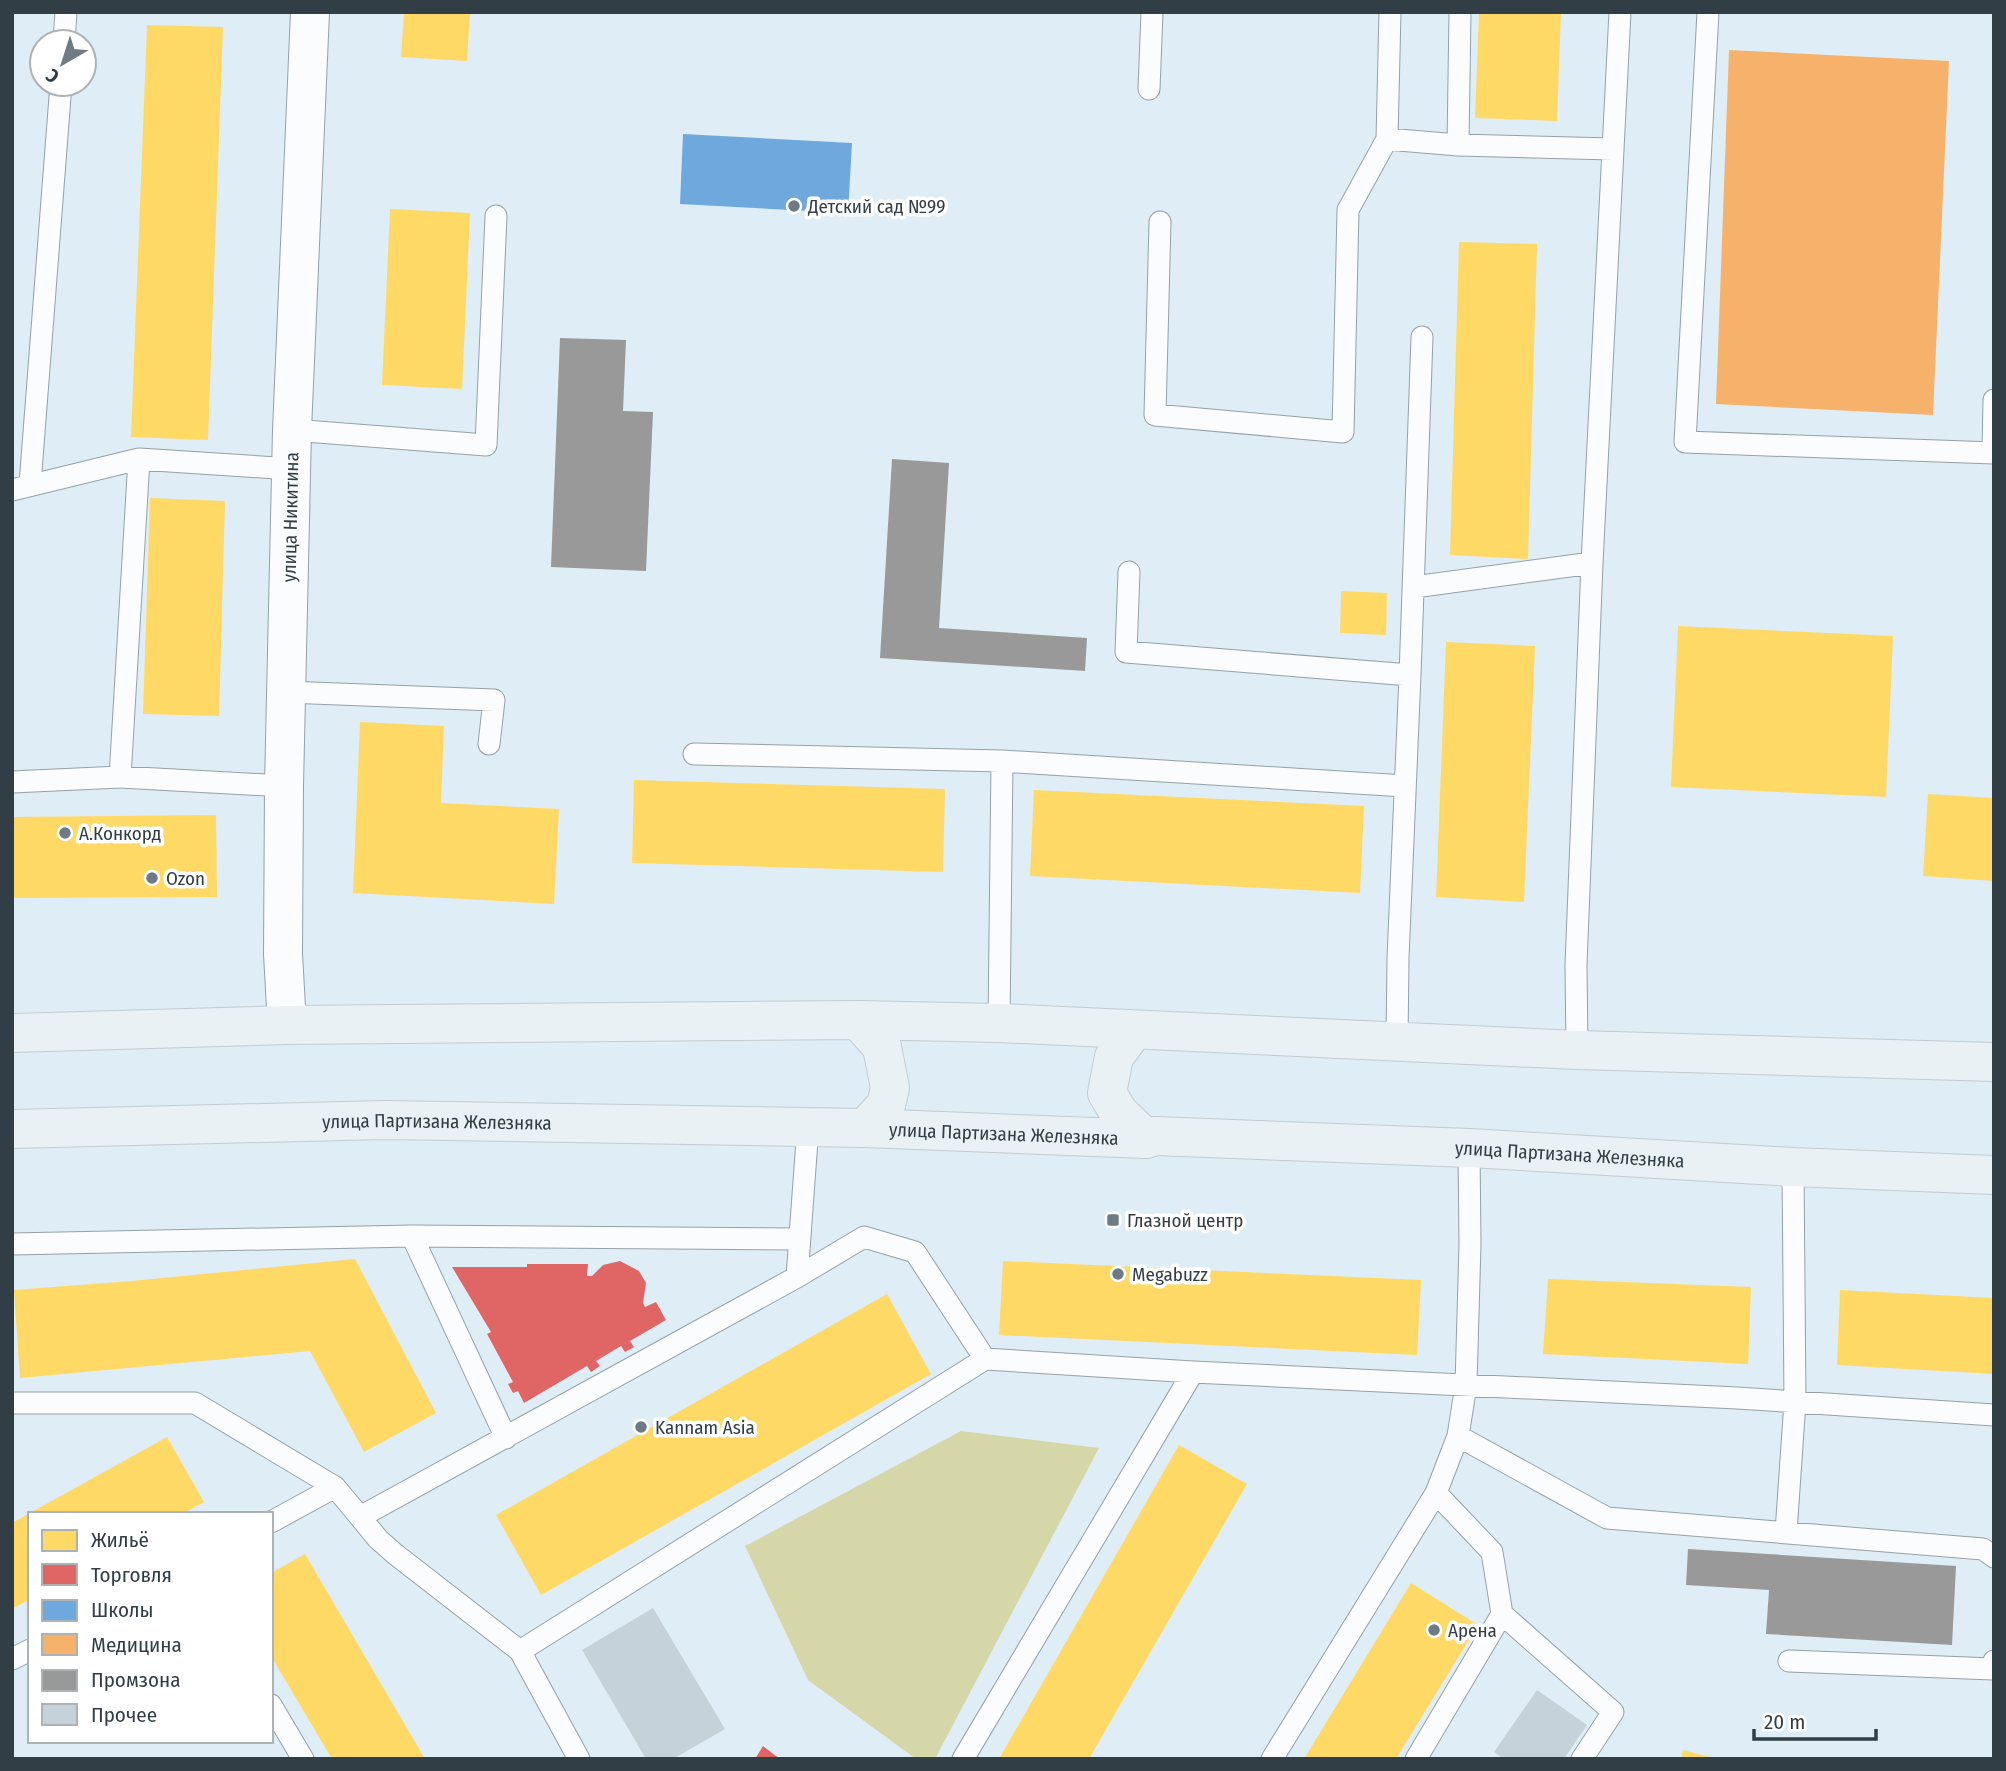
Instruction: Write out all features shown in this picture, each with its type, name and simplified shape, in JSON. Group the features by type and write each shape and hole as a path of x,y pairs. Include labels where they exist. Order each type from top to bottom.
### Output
{"main road":[{"path":"12,1032 287,1025 858,1020 999,1023 1577,1051 1994,1062"},
{"path":"858,1020 882,1046 890,1088 886,1105 865,1128"},
{"path":"1134,1030 1114,1057 1107,1093 1119,1113 1146,1139"},
{"name":"улица Партизана Железняка","path":"12,1129 384,1120 865,1128 1469,1148 1793,1167 1994,1175"}],"street":[{"name":"улица Никитина","path":"287,1025 283,954 286,692 292,430 310,12"}],"lane":[{"path":"1149,89 1152,12"},
{"path":"1160,222 1155,415 1343,432 1348,210 1387,139 1390,12"},
{"path":"1458,145 1460,12"},
{"path":"1577,1051 1576,965 1592,562 1620,12"},
{"path":"1708,12 1685,442 1993,453 1994,400"},
{"path":"60,98 21,487 139,459 292,469"},
{"path":"1387,139 1458,145 1613,149"},
{"path":"292,430 486,445 496,216"},
{"path":"1397,1043 1422,337"},
{"path":"120,777 139,459"},
{"path":"1414,587 1592,562"},
{"path":"1129,572 1126,652 1410,675"},
{"path":"286,692 494,700 489,744"},
{"path":"694,754 1002,761 1405,786"},
{"path":"999,1023 1002,761"},
{"path":"12,782 120,777 284,786"},
{"path":"797,1277 808,1127"},
{"path":"1272,1759 1436,1493 1458,1436 1466,1385 1470,1244 1469,1148"},
{"path":"1786,1532 1795,1402 1793,1167"},
{"path":"12,1244 412,1236 799,1239"},
{"path":"412,1236 506,1438"},
{"path":"360,1517 797,1277 864,1237 915,1252 985,1359"},
{"path":"520,1651 985,1359 1994,1415"},
{"path":"963,1759 1193,1372"},
{"path":"12,1403 195,1403 335,1487 378,1539 520,1651 579,1759"},
{"path":"1458,1436 1606,1518 1983,1549 1994,1557"},
{"path":"273,1521 335,1487"},
{"path":"1436,1493 1492,1552 1502,1614 1613,1712 1582,1759"},
{"path":"1416,1759 1502,1614"},
{"path":"12,1659 28,1651"},
{"path":"1789,1661 1993,1669 1994,1661"},
{"path":"273,1708 303,1759"}],"green space":[{"path":"961,1431 1099,1448 935,1759 916,1759 808,1680 745,1546"}],"building: Жильё":[{"path":"404,12 470,12 467,61 401,57"},
{"path":"1479,12 1561,12 1557,121 1475,118"},
{"path":"147,25 223,27 208,440 131,437"},
{"path":"390,209 470,213 462,389 382,385"},
{"path":"1459,242 1537,244 1528,559 1450,555"},
{"path":"150,498 225,501 219,716 143,714"},
{"path":"1341,591 1387,593 1386,635 1340,633"},
{"path":"1678,626 1893,636 1886,797 1671,787"},
{"path":"1446,642 1535,646 1524,902 1436,897"},
{"path":"360,722 444,726 441,803 559,809 554,904 353,893"},
{"path":"634,780 945,789 943,872 632,863"},
{"path":"1034,790 1364,806 1360,893 1030,876"},
{"path":"1928,794 1994,798 1994,881 1923,876"},
{"path":"216,815 217,897 12,898 12,817"},
{"path":"355,1259 436,1413 364,1452 310,1351 20,1378 14,1290"},
{"path":"1003,1261 1421,1280 1417,1355 999,1335"},
{"path":"1548,1279 1751,1287 1748,1364 1543,1354"},
{"path":"1840,1290 1994,1298 1994,1374 1837,1365"},
{"path":"887,1294 931,1374 541,1595 496,1515"},
{"path":"167,1437 204,1502 186,1512 32,1512"},
{"path":"1179,1445 1247,1484 1089,1759 999,1759"},
{"path":"28,1514 28,1600 12,1609 12,1523"},
{"path":"305,1554 425,1759 332,1759 273,1659 273,1572"},
{"path":"1411,1583 1478,1625 1396,1759 1304,1759"},
{"path":"1683,1750 1714,1758 1714,1759 1681,1759"}],"building: Торговля":[{"path":"620,1261 639,1271 646,1283 643,1303 645,1307 656,1302 666,1320 630,1341 634,1347 625,1352 621,1346 596,1361 600,1366 591,1372 587,1366 524,1403 518,1391 513,1393 508,1384 513,1382 487,1334 491,1332 452,1267 588,1264 587,1276 592,1276 603,1265"},
{"path":"763,1746 780,1759 755,1759"}],"building: Школы":[{"path":"683,134 852,143 848,213 680,204"}],"building: Медицина":[{"path":"1729,50 1949,61 1933,415 1716,404"}],"building: Промзона":[{"path":"560,338 626,340 623,411 653,412 646,571 551,567"},
{"path":"892,459 949,463 939,628 1087,638 1085,671 880,658"},
{"path":"1688,1549 1956,1566 1952,1645 1766,1634 1769,1590 1686,1585"}],"building: Прочее":[{"path":"653,1608 725,1729 673,1759 646,1759 582,1650"},
{"path":"1537,1690 1587,1725 1564,1759 1500,1759 1494,1752"}],"place":[{"name":"Детский сад №99","path":"794,206"},
{"name":"А.Конкорд","path":"65,833"},
{"name":"Ozon","path":"152,878"},
{"name":"Глазной центр","path":"1113,1220"},
{"name":"Megabuzz","path":"1118,1274"},
{"name":"Kannam Asia","path":"641,1427"},
{"name":"Арена","path":"1434,1630"}]}
